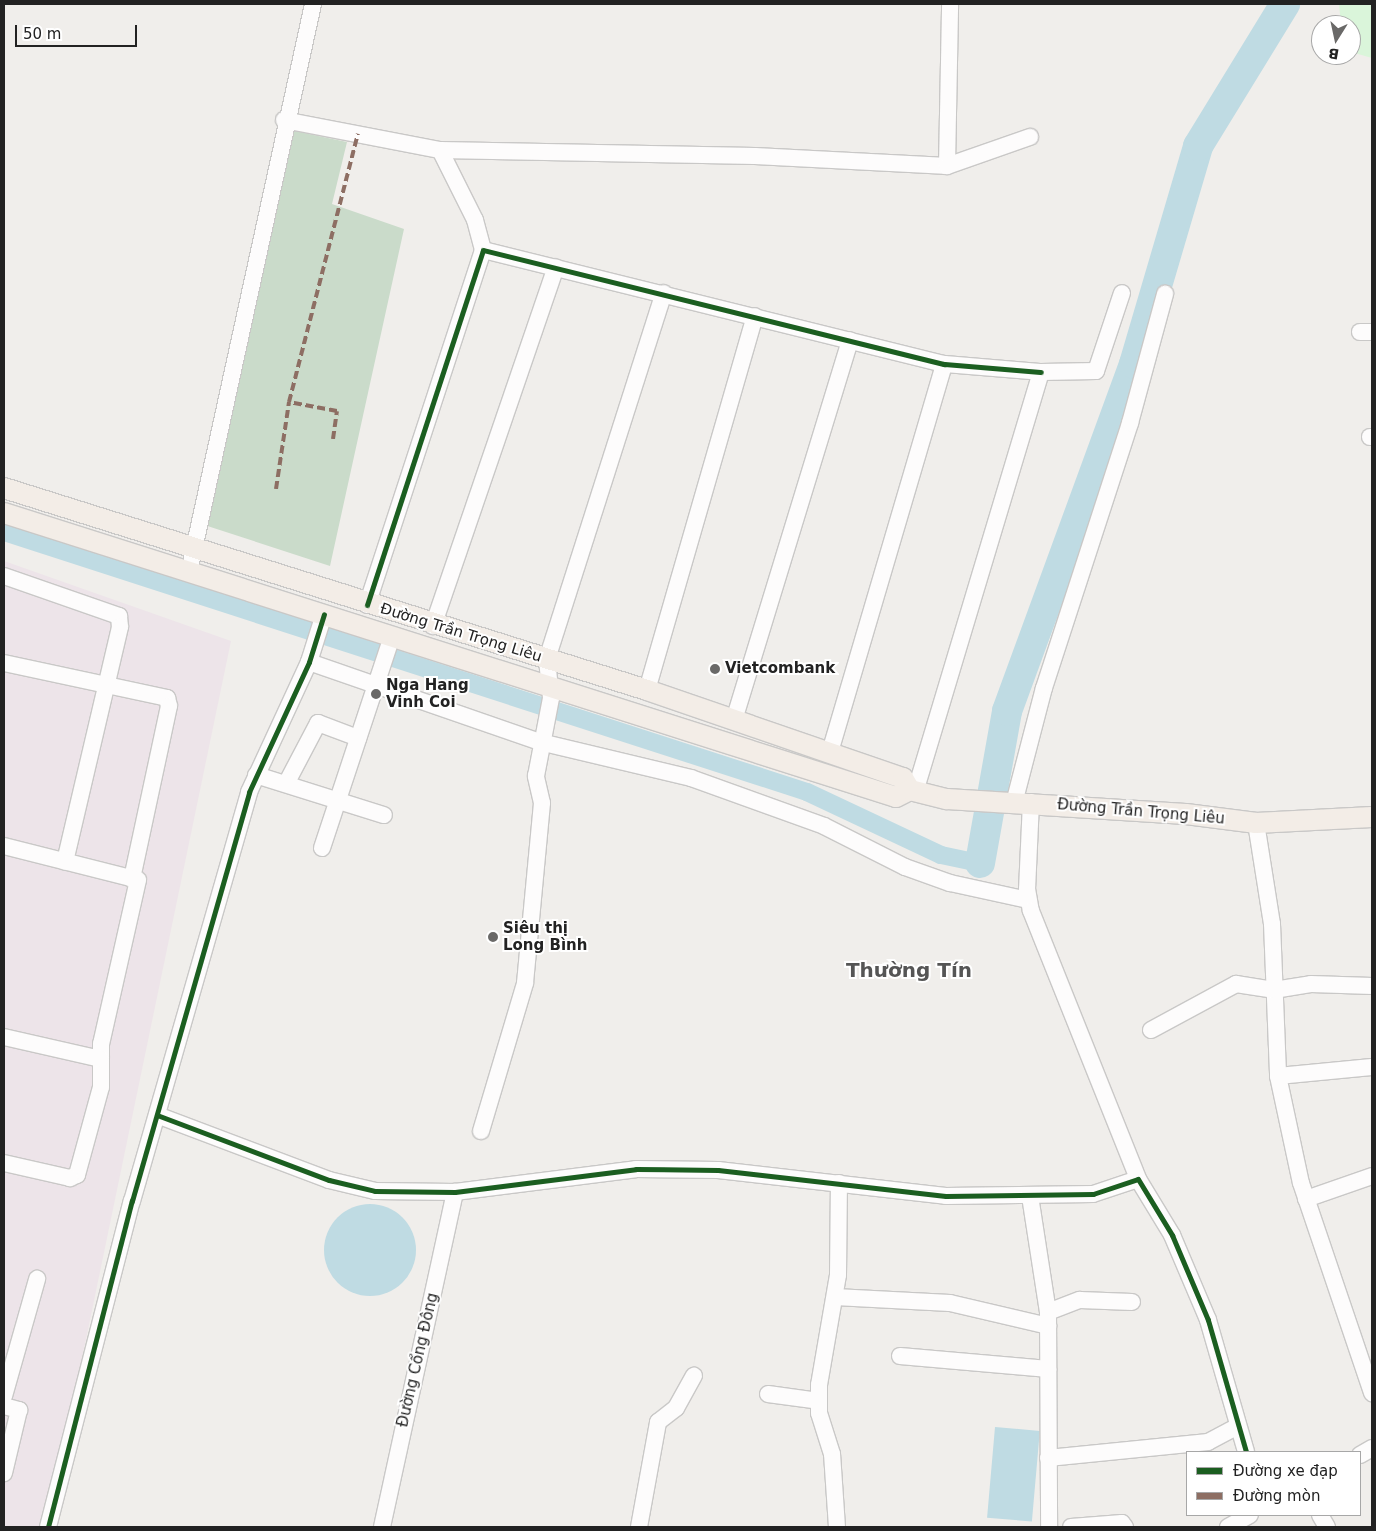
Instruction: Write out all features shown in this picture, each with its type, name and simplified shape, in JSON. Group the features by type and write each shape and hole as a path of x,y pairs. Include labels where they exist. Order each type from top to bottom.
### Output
{"main road":[{"name":"Đường Trần Trọng Liêu","path":"4,488 194,545 433,626 647,690 903,778 913,791"},
{"name":"Đường Trần Trọng Liêu","path":"4,513 324,614 391,640 550,692 896,797 913,791 947,800 1023,802 1256,822 1372,817"}],"street":[{"path":"189,572 284,120 313,4"},
{"path":"946,166 950,4"},
{"path":"284,120 440,150 755,156 946,166 1030,137"},
{"path":"368,605 484,250 475,220 440,150"},
{"path":"484,250 944,364 1041,372 1096,371 1122,293"},
{"path":"433,626 556,267"},
{"path":"481,1131 525,983 542,803 536,776 540,738 550,692 547,659 664,294"},
{"path":"1164,294 1130,423 1044,688 1023,802 1028,900 1138,1179 1172,1235 1208,1320 1236,1427 1246,1451"},
{"path":"647,690 755,316"},
{"path":"734,720 850,340"},
{"path":"830,752 944,364"},
{"path":"913,791 1041,372"},
{"path":"4,576 119,616 107,685 65,862"},
{"path":"48,1527 157,1115 256,775 309,661 324,614"},
{"path":"322,848 391,640"},
{"path":"309,661 377,682 540,738 673,773 766,804 824,826 905,867 950,883 1028,900"},
{"path":"4,663 167,698 169,706 132,879"},
{"path":"286,784 318,723 358,738"},
{"path":"256,775 384,815"},
{"path":"1256,822 1272,924 1278,1076 1306,1199 1372,1394"},
{"path":"4,846 138,880 101,1059 101,1088 77,1175 70,1178 4,1163"},
{"path":"1151,1030 1236,984 1274,990 1311,984 1372,986"},
{"path":"4,1037 101,1059"},
{"path":"1278,1076 1372,1067"},
{"path":"157,1115 329,1180 375,1191 455,1192 636,1170 718,1170 946,1196 1093,1194 1138,1179"},
{"path":"1306,1199 1372,1176"},
{"path":"837,1527 832,1454 819,1401 835,1297 839,1183"},
{"name":"Đường Cổng Đông","path":"382,1527 455,1192"},
{"path":"1030,1196 1048,1319 1049,1527"},
{"path":"4,1396 36,1279"},
{"path":"835,1297 950,1303 1048,1319 1080,1300 1132,1302"},
{"path":"900,1356 1048,1369"},
{"path":"639,1527 658,1422 676,1408 694,1376"},
{"path":"768,1394 819,1401"},
{"path":"4,1406 19,1410 4,1473"},
{"path":"1048,1458 1208,1442 1236,1427"},
{"path":"1361,1454 1372,1448"},
{"path":"1228,1527 1248,1516"},
{"path":"1321,1516 1327,1527"},
{"path":"1070,1527 1122,1523 1126,1527"}],"shaded area":[{"path":"4,561 231,641 47,1527 4,1527"}],"green space":[{"path":"1339,4 1372,4 1372,58 1361,55 1361,15 1340,15"},
{"path":"285,129 347,142 332,204 404,229 330,566 192,521"}],"water":[{"path":"370,1204 388,1208 403,1217 412,1232 416,1250 412,1268 403,1283 388,1292 370,1296 352,1292 337,1283 328,1268 324,1250 328,1232 337,1217 352,1208"},
{"path":"995,1427 1040,1431 1032,1522 987,1518"}],"waterway":[{"path":"980,863 1007,711 1134,364 1198,146 1285,4"},
{"path":"4,532 807,792 941,855 980,863"}],"marked path":[{"path":"333,439 337,411 289,402 358,134"},
{"path":"276,489 289,402"}],"cycle path":[{"path":"367,605 483,250 944,364 1041,372"},
{"path":"48,1527 132,1201 249,792 309,662 324,614"},
{"path":"157,1115 329,1180 375,1191 455,1192 636,1169 718,1170 946,1196 1093,1194 1138,1179 1172,1235 1208,1320 1246,1451"}],"place":[{"name":"Vietcombank","path":"715,669"},
{"name":"Nga Hang Vinh Coi","path":"376,694"},
{"name":"Siêu thị Long Bình","path":"493,937"}],"district":[{"name":"Thường Tín","path":"909,970"}]}
